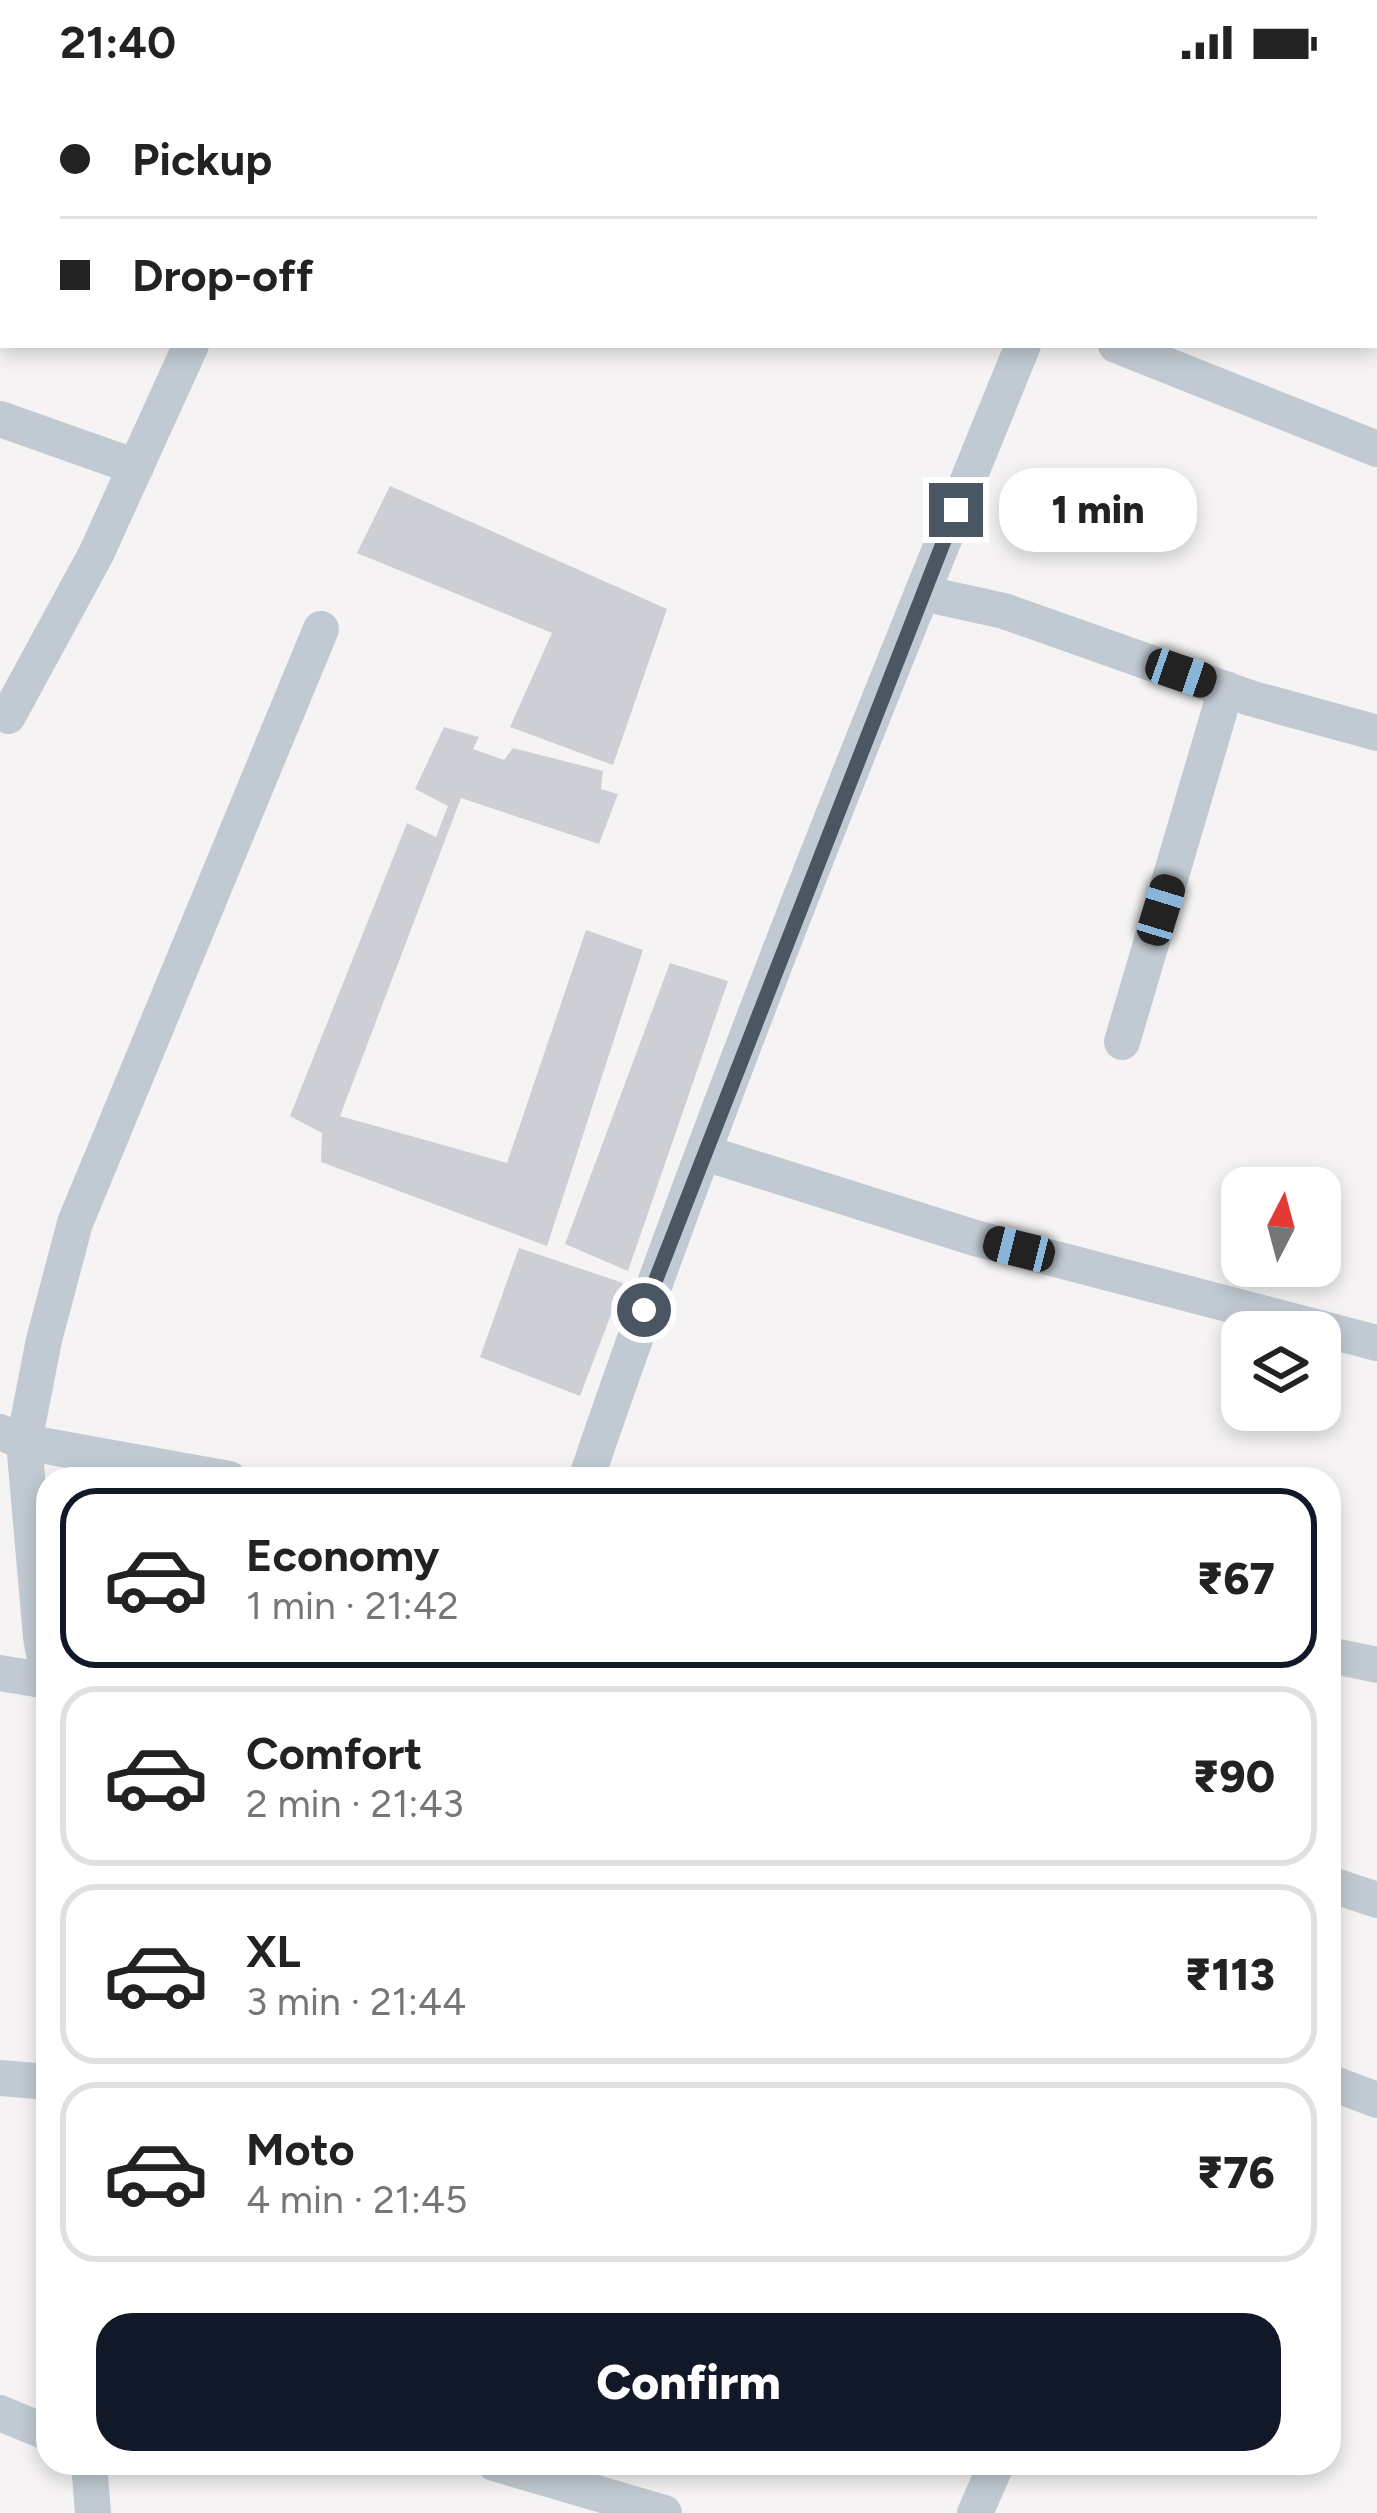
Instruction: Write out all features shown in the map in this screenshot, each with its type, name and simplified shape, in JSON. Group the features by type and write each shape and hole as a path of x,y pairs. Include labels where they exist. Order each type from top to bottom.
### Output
{"street":[{"path":"4,714 96,554 190,348"},
{"path":"590,1467 704,1153 1022,348"},
{"path":"1124,348 1377,448"},
{"path":"0,419 136,467"},
{"path":"922,593 1004,610 1226,689 1377,734"},
{"path":"36,1608 12,1437 75,1223 321,629"},
{"path":"1122,1042 1226,689"},
{"path":"704,1153 975,1238 1377,1343"},
{"path":"12,1437 168,1467"},
{"path":"1341,1658 1377,1665"},
{"path":"0,1673 36,1677"},
{"path":"1341,1888 1377,1900"},
{"path":"0,2078 36,2081"},
{"path":"1341,2086 1377,2100"},
{"path":"0,2413 36,2428"},
{"path":"90,2475 92,2513"},
{"path":"535,2475 664,2513"},
{"path":"975,2513 992,2475"}],"building":[{"path":"390,486 667,609 613,765 510,727 552,633 357,553"},
{"path":"444,727 479,737 473,749 504,760 513,748 603,771 601,789 618,794 599,844 461,798 340,1116 507,1163 586,930 643,950 547,1246 321,1162 322,1133 290,1116 407,823 436,837 448,806 415,789"},
{"path":"670,963 728,981 628,1271 565,1244"},
{"path":"519,1248 623,1283 580,1396 480,1357"}],"route":[{"path":"644,1310 956,510"}]}
